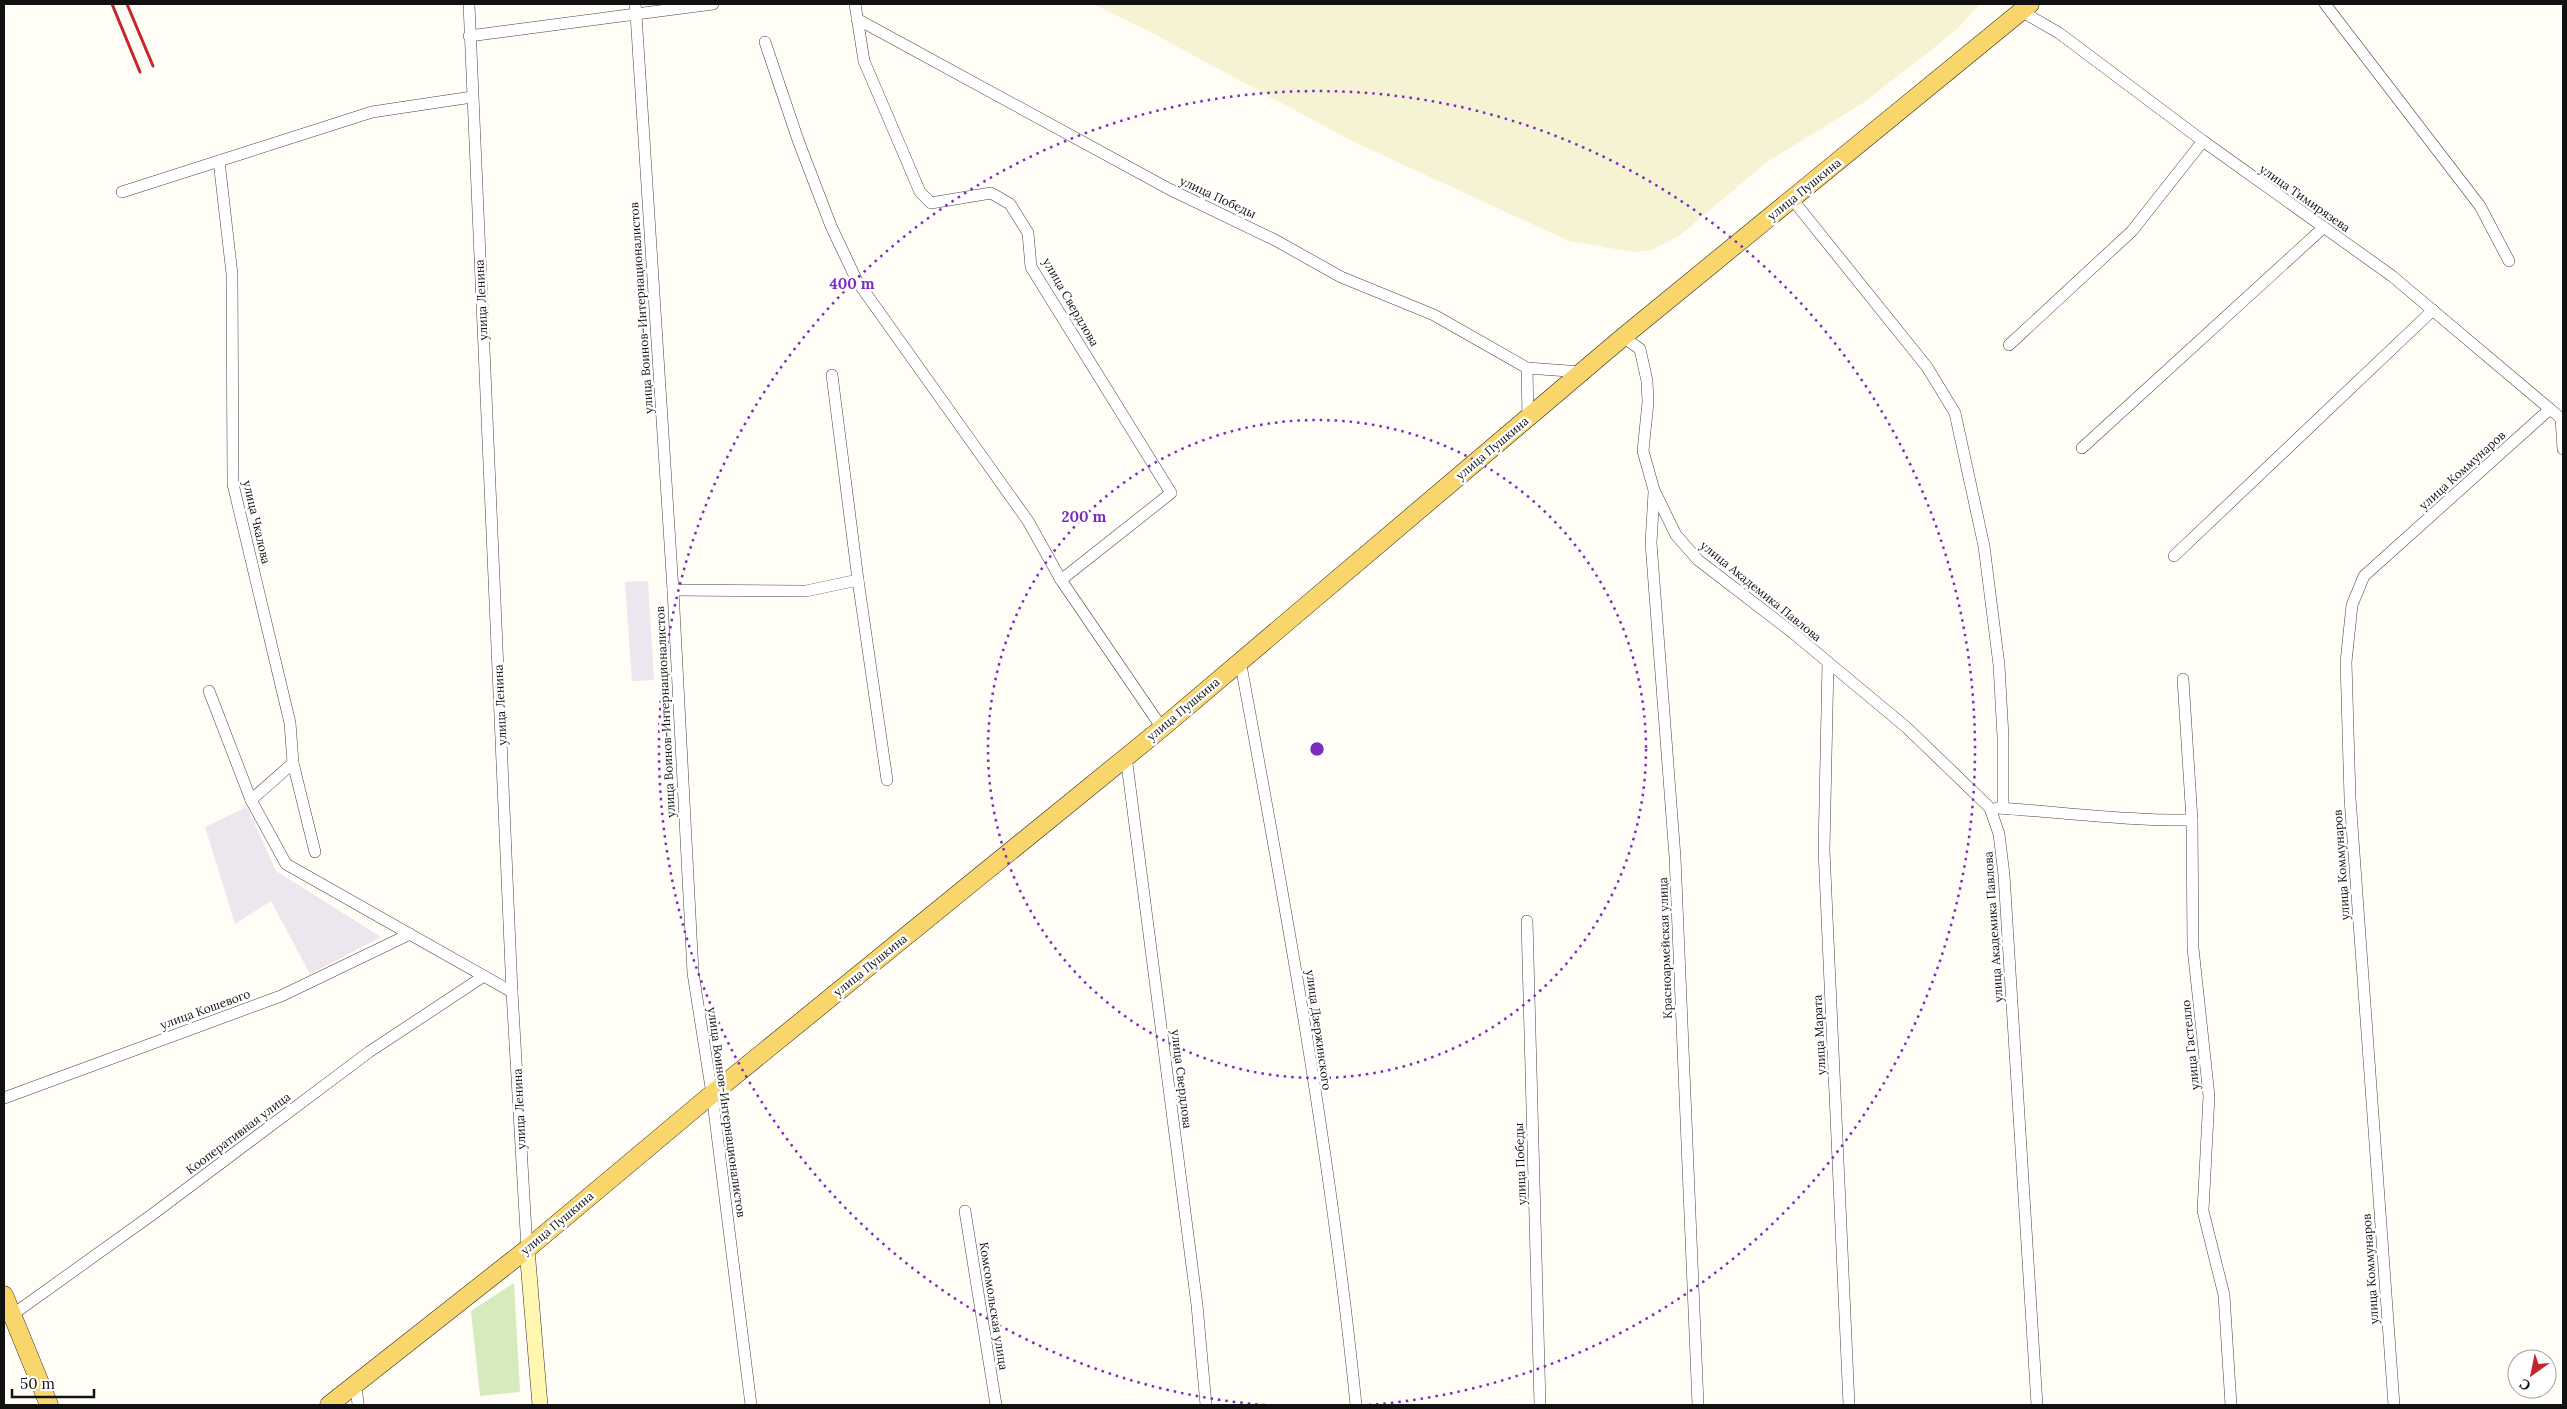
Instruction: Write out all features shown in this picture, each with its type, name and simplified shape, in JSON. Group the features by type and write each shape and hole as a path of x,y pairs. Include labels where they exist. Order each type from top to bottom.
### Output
{"main road":[{"name":"улица Пушкина","path":"329,1405 527,1249 712,1094 1162,728 1582,372 2025,7"},
{"name":"улица Ленина","path":"527,1249 540,1405"},
{"path":"7,1307 49,1405"}],"street":[{"name":"улица Ленина","path":"469,4 512,992 527,1249"},
{"path":"469,36 635,9 713,4"},
{"name":"улица Свердлова","path":"855,4 864,61 920,192 931,203 991,193 1010,204 1028,233 1031,267 1171,492 1060,580"},
{"path":"2325,4 2480,206 2509,261"},
{"name":"улица Тимирязева","path":"2025,7 2203,141 2392,276 2562,420"},
{"name":"улица Воинов-Интернационалистов","path":"635,9 673,590 693,973 712,1094 751,1405"},
{"name":"улица Победы","path":"857,19 1169,189 1275,240 1341,277 1434,315 1527,368"},
{"path":"765,42 798,140 831,226 857,281 1028,521 1060,580 1162,728"},
{"path":"122,192 372,112 472,97"},
{"path":"2009,345 2132,231 2203,141"},
{"name":"улица Чкалова","path":"219,161 232,274 233,484 290,723 293,763 315,852"},
{"path":"1792,199 1927,367 1955,413 1984,546 1999,665 2003,737 2003,808"},
{"path":"2082,448 2323,228"},
{"path":"2174,556 2432,310"},
{"name":"улица Академика Павлова","path":"1624,337 1640,350 1647,381 1648,402 1643,451 1654,490 1676,535 1698,560 1793,633 1906,727 1990,808 1999,834 2004,875 2037,1405"},
{"path":"1528,418 1527,368 1582,372"},
{"path":"832,375 858,580 888,780"},
{"name":"улица Коммунаров","path":"2394,1405 2350,798 2346,662 2352,605 2364,576 2550,408"},
{"path":"2562,420 2563,449"},
{"name":"Красноармейская улица","path":"1654,490 1651,543 1675,857 1698,1405"},
{"path":"673,590 806,591 858,580"},
{"name":"улица Дзержинского","path":"1240,660 1296,966 1348,1327 1356,1405"},
{"name":"улица Марата","path":"1828,664 1824,850 1849,1405"},
{"name":"улица Гастелло","path":"2183,679 2192,820 2193,948 2209,1096 2202,1211 2224,1295 2231,1405"},
{"path":"209,691 251,800 286,864 512,992"},
{"name":"улица Свердлова","path":"1126,756 1197,1305 1206,1405"},
{"path":"251,800 293,763"},
{"path":"1990,808 2066,812 2144,821 2192,820"},
{"name":"улица Победы","path":"1527,921 1540,1405"},
{"name":"улица Кошевого","path":"4,1098 281,996 410,934"},
{"name":"Кооперативная улица","path":"7,1307 153,1214 369,1052 484,976"},
{"name":"Комсомольская улица","path":"965,1211 996,1405"},
{"path":"356,1383 358,1405"}],"shaded area":[{"path":"1093,4 1980,4 1955,31 1866,101 1767,162 1680,235 1652,250 1633,252 1569,241 1352,141 1150,32"},
{"path":"648,581 654,680 632,681 625,582"},
{"path":"247,807 276,871 381,937 310,974 271,901 235,924 205,827"}],"green space":[{"path":"514,1283 520,1392 480,1396 471,1311"}],"railway":[{"path":"112,4 140,72"},
{"path":"127,4 153,66"}]}
